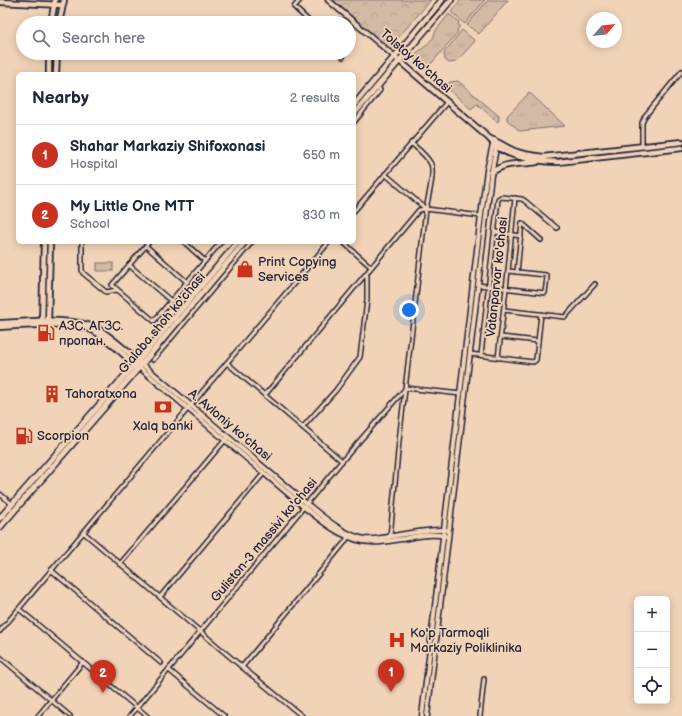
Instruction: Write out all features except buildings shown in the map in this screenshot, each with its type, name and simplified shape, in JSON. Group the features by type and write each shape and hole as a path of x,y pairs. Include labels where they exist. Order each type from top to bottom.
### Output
{"main road":[{"path":"356,102 442,0"},
{"path":"356,112 451,0"},
{"path":"0,2 63,3 60,16"},
{"path":"52,16 55,2"},
{"name":"Tolstoy ko'chasi","path":"395,57 494,142 508,153 520,158 558,162 682,148"},
{"path":"49,60 49,72"},
{"path":"56,72 57,60"},
{"name":"Tolstoy ko'chasi","path":"494,142 525,155 544,157 682,142"},
{"path":"491,174 498,168 507,165 539,161"},
{"path":"42,324 44,244"},
{"path":"48,324 50,244"},
{"name":"G'alaba shoh ko'chasi","path":"0,526 139,364 236,244"},
{"name":"G'alaba shoh ko'chasi","path":"0,518 139,364 165,341 243,244"},
{"name":"A. Avloniy ko'chasi","path":"0,323 48,324 76,322 95,327 104,333 139,364"},
{"name":"A. Avloniy ko'chasi","path":"0,327 42,324"}],"street":[{"path":"300,0 294,7 304,16"},
{"name":"Tolstoy ko'chasi","path":"328,0 347,16"},
{"name":"Tolstoy ko'chasi","path":"356,24 395,57"},
{"path":"642,146 642,123 645,116 682,72"},
{"path":"356,120 380,90 378,87"},
{"path":"356,209 447,102"},
{"path":"422,716 470,354 494,142"},
{"path":"446,530 481,216 494,142"},
{"path":"390,537 399,441 432,166 429,160 411,143"},
{"path":"385,174 426,209"},
{"path":"481,355 498,199 501,197 515,198 525,201 558,228"},
{"name":"Vatanparvar ko'chasi","path":"498,358 515,198"},
{"path":"265,395 367,275 371,267 419,210 426,209 481,216"},
{"path":"517,272 522,223 541,240"},
{"path":"495,232 521,236"},
{"path":"82,244 83,272 106,292 117,290"},
{"path":"186,244 205,261"},
{"path":"187,282 146,246 128,265 112,286 154,321 219,244"},
{"path":"153,360 165,341 250,244"},
{"path":"1,629 327,244"},
{"path":"345,244 371,267"},
{"path":"128,265 171,301"},
{"path":"473,283 489,287 545,293 546,275 508,271"},
{"path":"304,427 336,390 360,357 367,300 367,275"},
{"path":"504,310 565,317 595,284"},
{"path":"470,354 533,362 536,360 541,314"},
{"path":"501,337 538,341"},
{"path":"227,363 304,427 342,461"},
{"name":"A. Avloniy ko'chasi","path":"139,364 322,521 348,537 371,542 430,534 445,536"},
{"path":"406,388 461,394"},
{"name":"Guliston-3 massivi ko'chasi","path":"130,716 170,670 342,461 406,388"},
{"name":"A. Avloniy ko'chasi","path":"190,407 264,473 305,506 356,536 366,539 377,539 413,533 446,530"},
{"path":"120,564 226,440"},
{"path":"160,597 264,473"},
{"path":"0,494 12,504"},
{"path":"82,532 242,668 302,716"},
{"path":"427,716 445,536"},
{"path":"242,668 348,537"},
{"path":"51,570 161,663"},
{"path":"18,609 147,716"},
{"path":"0,658 70,716"},
{"path":"38,716 83,662"},
{"path":"170,670 224,716"},
{"path":"480,716 484,679"}],"green space":[{"path":"333,0 431,0 389,48 356,20 356,16 352,16"},
{"path":"461,0 485,0 465,24 451,12"},
{"path":"488,0 508,0 479,34 467,25"},
{"path":"449,14 459,22 458,24 460,26 457,30 458,32 426,70 416,62 415,54 426,46 433,38 436,30"},
{"path":"462,30 475,41 456,62 449,63 445,60 444,53"},
{"path":"458,81 499,116 498,122 477,104 471,109 447,88 450,82"},
{"path":"529,93 565,126 520,131 507,120 507,116"},
{"path":"97,263 113,263 113,271 97,271"}],"place":[{"name":"Print Copying Services","path":"245,269"},
{"name":"АЗС. АГЗС. пропан.","path":"46,333"},
{"name":"Tahoratxona","path":"52,394"},
{"name":"Xalq banki","path":"163,407"},
{"name":"Scorpion","path":"24,436"},
{"name":"Ko'p Tarmoqli Markaziy Poliklinika","path":"397,640"},
{"name":"Shahar Markaziy Shifoxonasi","path":"391,692"},
{"name":"My Little One MTT","path":"103,693"}]}
